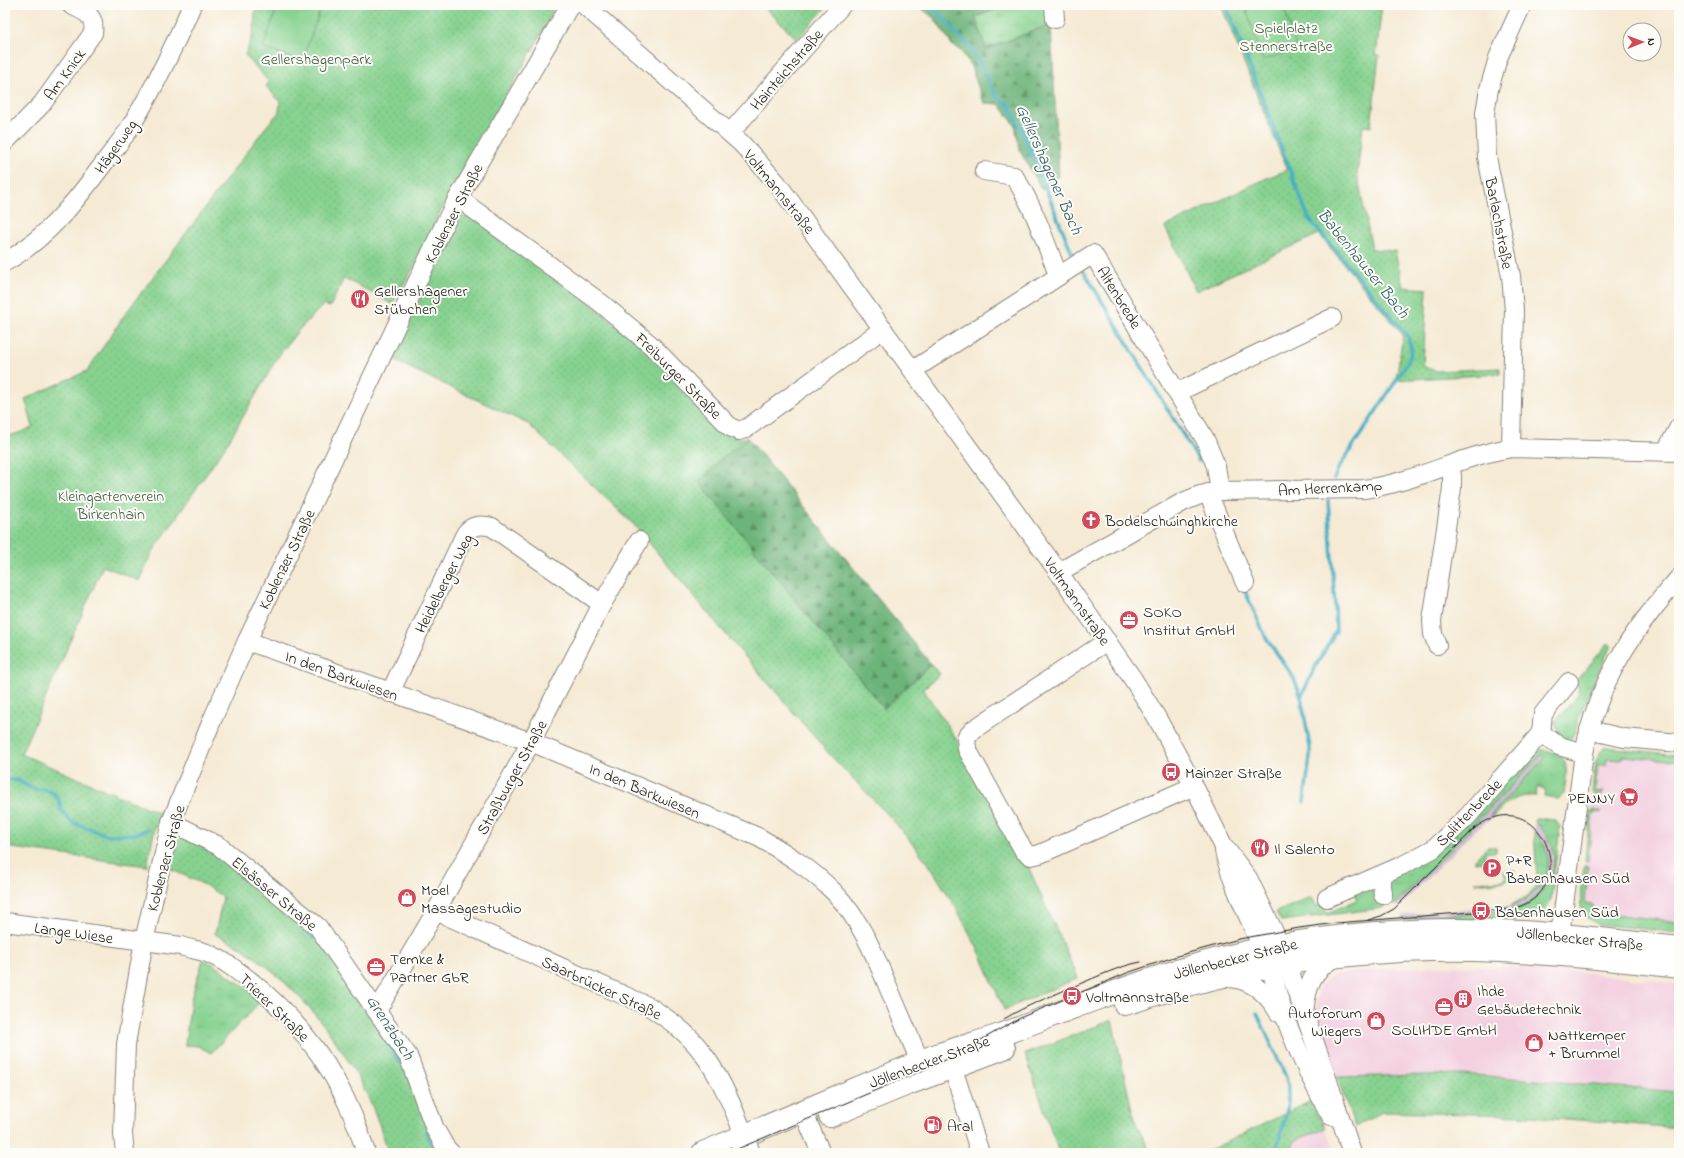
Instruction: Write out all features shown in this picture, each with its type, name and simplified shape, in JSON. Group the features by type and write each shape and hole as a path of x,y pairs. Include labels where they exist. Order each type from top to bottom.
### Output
{"main road":[{"name":"Jöllenbecker Straße","path":"703,1153 745,1146 806,1118 924,1069 950,1060 1167,990 1212,978 1274,956 1349,935 1421,930 1486,930 1679,967"},
{"name":"Jöllenbecker Straße","path":"950,1060 971,1045 1169,973 1274,956 1338,957 1431,951 1498,951 1559,945 1679,948"}],"street":[{"name":"Am Knick","path":"5,142 42,104 93,33 94,24 91,17 71,5"},
{"name":"Hägerweg","path":"5,262 39,239 87,186 124,135 156,81 192,5"},
{"name":"Koblenzer Straße","path":"125,1153 123,1134 126,1044 144,942 171,822 213,718 247,641 458,198 570,5"},
{"name":"Voltmannstraße","path":"584,5 753,155 785,194 913,370 1059,572 1107,641 1153,712 1194,786 1223,845 1248,878 1274,956"},
{"name":"Hainteichstraße","path":"730,133 842,5"},
{"name":"Barlachstraße","path":"1511,448 1514,370 1514,310 1511,276 1487,157 1485,113 1489,89 1498,58 1522,5"},
{"path":"913,370 1058,275 1035,214 1026,195 1014,176 984,171"},
{"name":"Freiburger Straße","path":"458,198 601,303 652,346 730,427 739,431 747,428 883,329"},
{"name":"Altenbrede","path":"1058,275 1093,254 1178,392 1205,439 1216,466 1214,492"},
{"path":"1178,392 1332,318"},
{"path":"1673,452 1679,427"},
{"name":"Am Herrenkamp","path":"1059,572 1176,505 1191,498 1214,492 1369,488 1401,482 1495,450 1511,448 1673,452"},
{"path":"1437,645 1432,634 1432,621 1452,488 1450,465"},
{"path":"1214,492 1245,583"},
{"name":"Heidelberger Weg","path":"390,693 464,536 470,528 477,525 485,525 492,528 602,604"},
{"name":"Straßburger Straße","path":"377,1011 436,911 531,742 602,604 640,541"},
{"path":"1559,945 1584,753 1589,730 1606,682 1629,642 1645,618 1679,578"},
{"name":"In den Barkwiesen","path":"247,641 531,742 758,837 804,865 834,893 854,917 872,948 924,1069"},
{"path":"1107,641 974,729 966,738 967,749 1024,851 1030,856 1040,854 1194,786"},
{"path":"1570,682 1543,714 1541,732 1559,746 1584,753"},
{"path":"1589,730 1624,738 1679,743"},
{"name":"Splittenbrede","path":"1327,898 1417,859 1440,843 1472,812 1541,732"},
{"name":"Elsässer Straße","path":"171,822 219,846 318,927 408,1056 435,1129 446,1148 451,1153"},
{"path":"1381,874 1383,895"},
{"name":"Saarbrücker Straße","path":"436,911 650,1007 671,1021 701,1050 725,1090 745,1146"},
{"name":"Lange Wiese","path":"5,922 144,942"},
{"name":"Trierer Straße","path":"144,942 181,946 207,953 228,964 265,993 309,1039 330,1069 346,1098 359,1129 366,1153"},
{"path":"1274,956 1304,1012 1330,1085 1350,1148"},
{"path":"1274,956 1282,1007 1291,1032 1317,1090 1350,1148"},
{"path":"1304,1012 1306,996 1318,968 1328,961 1338,957"},
{"path":"1212,978 1228,977 1244,980 1256,987 1270,1000 1291,1032"},
{"path":"950,1060 980,1153"},
{"path":"806,1118 821,1153"}],"shaded area":[{"path":"1606,747 1679,755 1679,933 1598,924 1585,917 1581,909 1580,901 1592,792 1598,756"},
{"path":"1542,754 1545,757 1491,815 1496,815 1473,832 1399,907 1395,904 1434,866"},
{"path":"1534,821 1546,834 1551,845 1553,862 1549,881 1542,893 1536,899 1521,908 1507,911 1402,919 1402,915 1511,906 1527,900 1545,879 1548,869 1547,850 1534,831"},
{"path":"1436,966 1508,967 1573,971 1679,984 1679,1092 1463,1074 1337,1077 1320,1031 1316,1014 1318,991 1325,980 1337,974 1383,969"},
{"path":"1325,1128 1336,1153 1288,1153 1296,1140"}],"green space":[{"path":"256,5 555,5 548,22 439,214 418,260 392,304 344,278 330,307 323,305 297,332 278,357 227,444 152,553 140,581 103,566 21,754 157,812 162,812 156,823 147,866 5,847 5,437 33,427 25,399 87,371 126,313 265,128 279,112 280,102 266,86 269,82 245,55 253,34"},
{"path":"278,5 322,5 302,61 263,48"},
{"path":"762,5 828,5 797,39"},
{"path":"917,5 1000,5 1002,7 975,17 986,49 1051,24 1059,177 1042,190 1020,151 1015,125 999,104 984,103 970,64 961,51 952,45 934,18"},
{"path":"1008,5 1045,5 1048,26 986,49 975,17"},
{"name":"Spielplatz Stennerstraße","path":"1221,5 1382,5 1376,55 1379,55 1371,127 1363,126 1357,174 1372,249 1395,251 1403,287 1427,289 1423,366 1436,371 1500,368 1500,374 1396,380 1403,335 1319,234 1196,291 1165,227 1267,178 1287,170"},
{"name":"Spielplatz Stennerstraße","path":"1245,5 1283,5 1297,49 1263,60"},
{"path":"463,209 573,289 652,354 736,438 748,438 718,461 699,482 884,709 931,664 940,674 923,689 955,737 1027,864 1078,978 1004,1010 981,955 955,906 928,863 892,819 831,756 716,623 635,526 528,424 391,359"},
{"path":"748,438 931,664 884,709 699,482 718,461"},
{"path":"1608,643 1611,645 1584,703 1574,733 1571,738 1566,738 1560,735 1555,722 1579,694 1578,685 1575,682"},
{"path":"1606,747 1679,755 1679,761 1623,756 1622,760 1607,759 1606,765 1598,765 1595,791 1603,792 1603,794 1601,796 1594,795 1592,792 1596,761 1602,750"},
{"path":"1540,750 1558,754 1565,763 1566,777 1564,794 1557,799 1544,797 1545,789 1537,787 1536,796 1527,796 1514,799 1506,804 1496,814 1490,816 1545,757 1542,754 1434,866 1395,904 1391,901 1382,908 1281,921 1276,912 1312,897 1316,906 1323,904 1327,913 1357,900 1353,891 1364,887 1374,888 1388,880 1534,751"},
{"path":"1590,811 1601,811 1601,813 1593,812 1588,861 1585,861"},
{"path":"1535,818 1555,820 1560,827 1551,899 1544,913 1539,917 1528,920 1402,919 1507,911 1518,908 1537,897 1544,889 1549,879 1553,869 1554,858 1551,842 1534,821"},
{"path":"1534,831 1542,842 1547,853 1548,864 1546,875 1534,894 1511,906 1530,894 1533,891 1537,881"},
{"path":"178,832 219,853 314,932 402,1059 436,1153 388,1153 379,1123 366,1094 351,1065 333,1038 313,1012 291,988 242,948 215,934 223,897 205,885 170,869 174,844"},
{"path":"1487,847 1496,847 1496,852 1485,852 1485,862 1475,862 1475,859"},
{"path":"1584,866 1588,866 1585,903 1593,904 1593,912 1679,922 1679,933 1598,924 1590,920 1585,914 1580,900"},
{"path":"1516,870 1509,879 1504,881 1475,883 1505,880 1504,871"},
{"path":"203,960 215,965 262,1000 211,1053 198,1046 185,1045 191,999"},
{"path":"1112,1020 1134,1119 1151,1153 1059,1153 1025,1054"},
{"path":"1463,1074 1679,1092 1679,1128 1516,1115 1382,1112 1355,1127 1337,1077"},
{"path":"1311,1101 1325,1128 1296,1140 1288,1153 1204,1153"}],"waterway":[{"name":"Gellershagener Bach","path":"928,5 940,15 967,45 979,61 996,96 1009,105 1020,126 1072,253"},
{"name":"Babenhauser Bach","path":"1226,5 1309,219 1406,334 1411,347 1410,358 1405,367 1338,469 1334,479"},
{"name":"Gellershagener Bach","path":"1083,270 1199,461"},
{"name":"Babenhauser Bach","path":"1301,697 1315,667 1336,631 1328,500"},
{"name":"Gellershagener Bach","path":"1244,589 1266,638 1294,678 1301,697 1310,747 1304,802"},
{"name":"Grenzbach","path":"5,781 13,780 31,788 49,790 57,797 61,810 71,822 107,835 135,834 146,830"},
{"name":"Grenzbach","path":"294,919 315,938"},
{"name":"Gellershagener Bach","path":"1257,1013 1286,1077 1288,1086 1286,1115 1275,1153"},
{"name":"Grenzbach","path":"380,1032 402,1065"},
{"name":"Grenzbach","path":"426,1131 435,1153"}],"tram line":[{"path":"728,1153 940,1063 1022,1017 1127,973 1177,956 1239,939 1299,928 1336,923 1510,909 1533,899 1546,883 1550,864 1546,844 1535,828 1519,817 1499,817 1475,828 1394,909 1381,916 1368,920"},
{"path":"1004,1019 1031,1005 1100,975 1141,962"},
{"path":"717,1153 731,1147"}],"place":[{"name":"Gellershagener Stübchen","path":"360,299"},
{"name":"Bodelschwinghkirche","path":"1091,520"},
{"name":"SOKO Institut GmbH","path":"1129,620"},
{"name":"Mainzer Straße","path":"1171,772"},
{"name":"PENNY","path":"1629,797"},
{"name":"Il Salento","path":"1260,848"},
{"name":"P+R Babenhausen Süd","path":"1492,868"},
{"name":"Moel Massagestudio","path":"407,898"},
{"name":"Babenhausen Süd","path":"1481,911"},
{"name":"Temke & Partner GbR","path":"376,967"},
{"name":"Voltmannstraße","path":"1072,996"},
{"name":"Ihde Gebäudetechnik","path":"1463,999"},
{"name":"SOLIHDE GmbH","path":"1444,1007"},
{"name":"Autoforum Wiegers","path":"1376,1021"},
{"name":"Nattkemper + Brummel","path":"1534,1043"},
{"name":"Aral","path":"933,1125"}],"park label":[{"name":"Gellershagenpark","path":"316,58"},
{"name":"Kleingartenverein Birkenhain","path":"111,504"}]}
